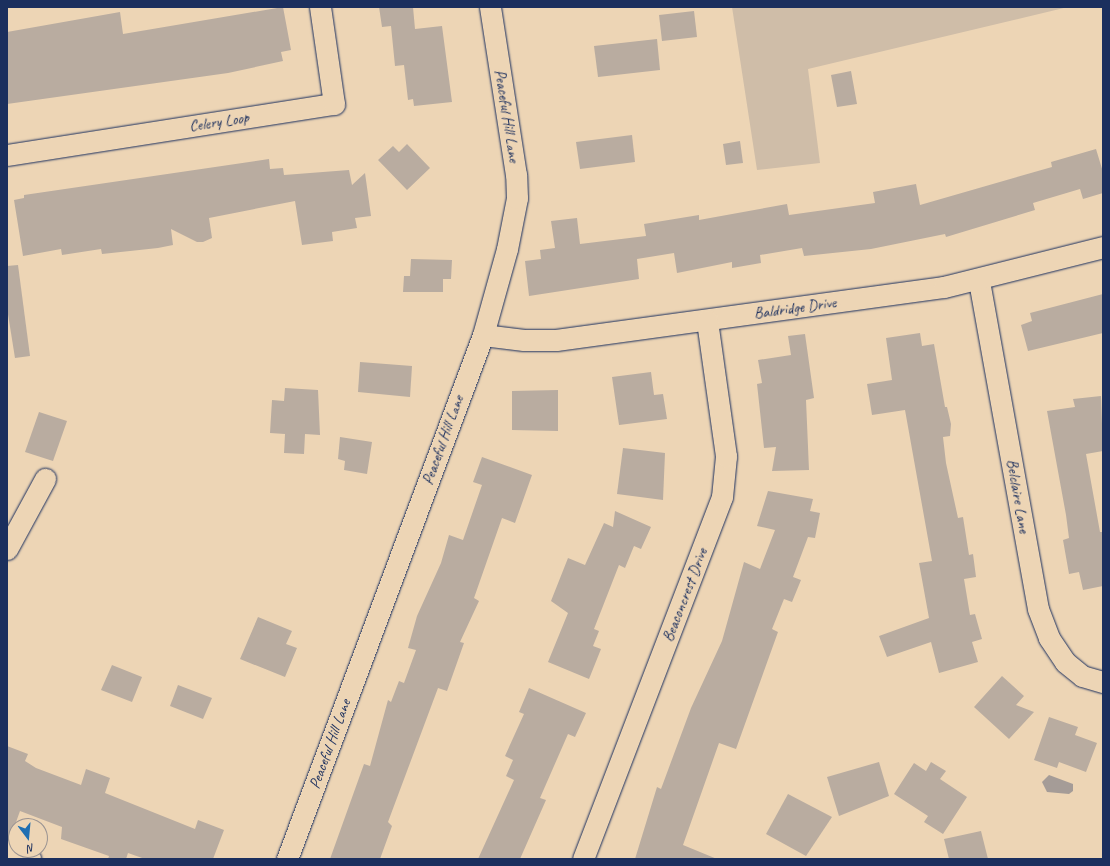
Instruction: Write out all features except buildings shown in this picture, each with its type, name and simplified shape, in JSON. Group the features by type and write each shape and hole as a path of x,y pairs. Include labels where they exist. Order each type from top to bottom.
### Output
{"street":[{"name":"Celery Loop","path":"7,155 334,104 320,7"},
{"name":"Peaceful Hill Lane","path":"287,859 483,335 507,249 517,198 490,7"},
{"name":"Baldridge Drive","path":"483,335 524,340 556,340 707,320 979,281 1103,247"},
{"name":"Belclaire Lane","path":"979,281 1038,609 1048,638 1065,662 1082,676 1103,682"},
{"name":"Beaconcrest Drive","path":"584,859 722,496 726,456 707,320"},
{"path":"7,549 45,480"},
{"path":"7,850 30,859"}],"shaded area":[{"path":"732,7 1068,7 808,69 820,163 757,170"},
{"path":"1049,775 1073,784 1073,791 1069,794 1047,792 1042,782"}]}
